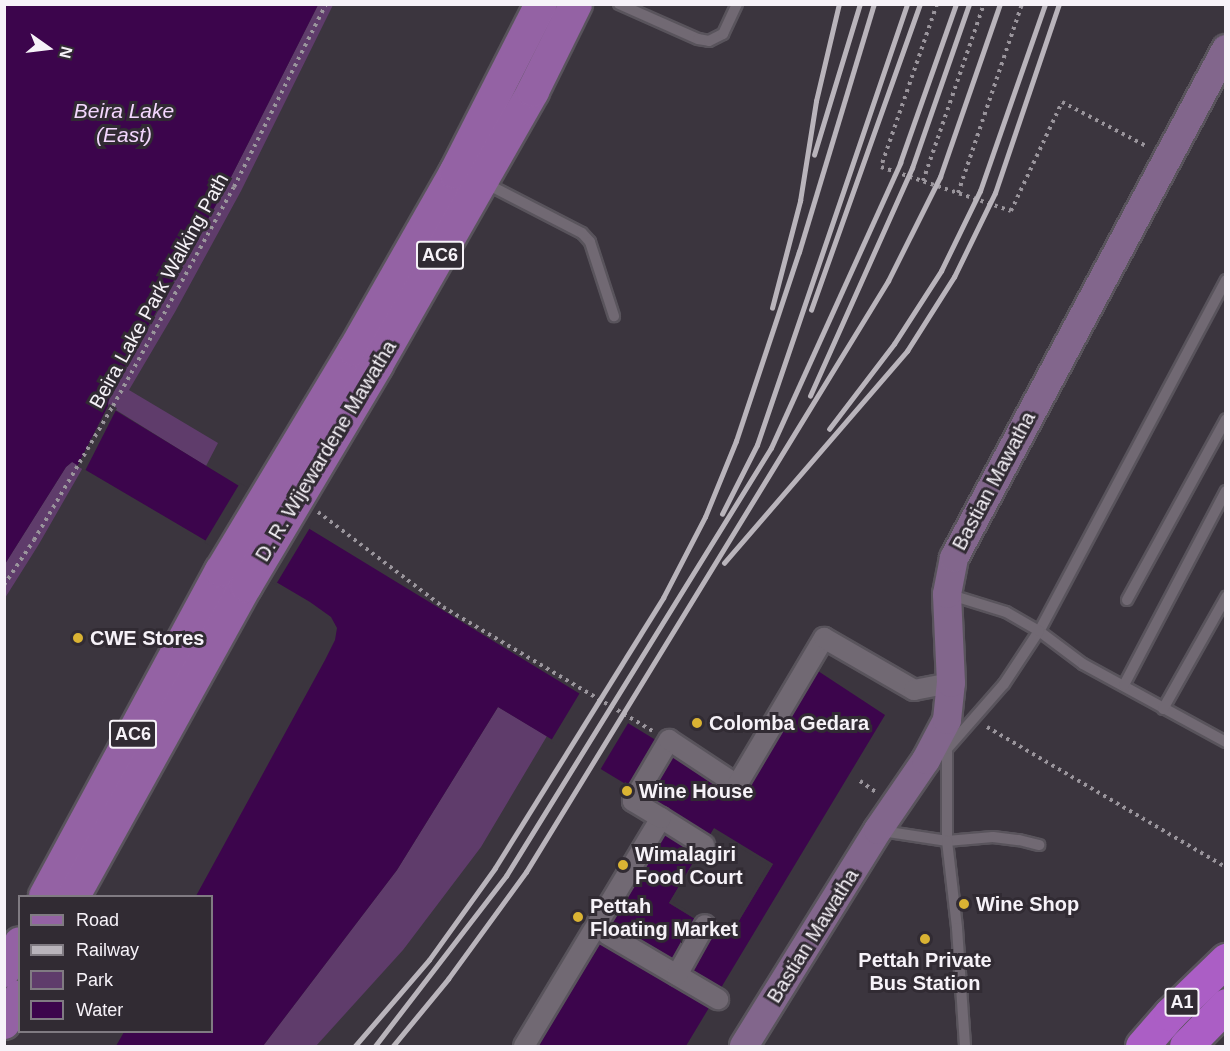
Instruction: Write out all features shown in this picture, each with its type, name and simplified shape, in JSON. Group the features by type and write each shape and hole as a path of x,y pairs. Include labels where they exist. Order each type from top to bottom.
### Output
{"highway":[{"name":"A1","path":"1142,1047 1170,1014 1226,960"},
{"name":"A1","path":"1186,1047 1226,1005"}],"main road":[{"name":"D. R. Wijewardene Mawatha","path":"289,496 541,4"},
{"name":"D. R. Wijewardene Mawatha","path":"46,895 233,578 289,496 482,181 533,91 576,4"},
{"name":"D. R. Wijewardene Mawatha","path":"75,895 233,578"},
{"path":"4,971 18,946"},
{"path":"4,1023 18,999"}],"street":[{"name":"Bastian Mawatha","path":"744,1047 878,830 926,760 960,719 951,683 947,594 954,558 1226,49"},
{"path":"704,844 633,801 669,740 737,785 824,638 914,690 951,683"},
{"path":"524,1047 661,818"},
{"path":"677,975 705,925"},
{"path":"607,934 718,999"}],"lane":[{"path":"619,4 698,39 709,41 723,34 737,4"},
{"path":"482,181 582,234 590,242 614,316"},
{"path":"965,1047 957,928 947,841 947,749 960,719 1004,684 1039,632 1226,280"},
{"path":"1127,600 1226,419"},
{"path":"1124,685 1226,490"},
{"path":"947,594 1006,612 1039,632 1083,664 1226,742"},
{"path":"1162,709 1226,597"},
{"path":"947,749 960,719"},
{"path":"878,830 947,841 993,837 1039,845"}],"path":[{"name":"Beira Lake Park Walking Path","path":"4,585 78,467 113,406 234,187 326,4"},
{"path":"937,4 881,167 1011,211 1062,102 1167,158"},
{"path":"923,181 984,4"},
{"path":"958,193 1022,4"},
{"path":"289,496 443,607 669,740"},
{"path":"960,719 1226,867"}],"green space":[{"path":"318,5 333,5 241,191 175,312 129,390 218,443 206,466 116,410 39,544 5,598 5,564 66,467 72,462 108,402 227,185"},
{"path":"498,707 547,736 481,847 403,950 316,1046 263,1046 397,870"}],"water":[{"name":"Beira Lake (East)","path":"5,5 318,5 227,185 109,396 108,406 741,792 818,671 885,715 686,1046 534,1046 666,831 700,851 669,903 728,939 773,864 714,829 710,835 498,707 397,870 263,1046 116,1046 123,1033 213,1033 213,895 197,895 325,660 335,640 337,628 331,617 310,602 72,462 66,467 5,564"}],"pier":[{"path":"109,404 117,408 85,470 77,466"},
{"path":"240,483 311,526 276,585 204,542"},
{"path":"581,691 630,720 599,771 551,742"},
{"path":"625,782 710,835 714,828 773,864 728,939 669,903 700,851 703,853 673,902 727,935 769,865 715,833 708,838 624,784"},
{"path":"665,828 700,851 666,831 606,926"}],"railway":[{"path":"772,308 800,201 816,101 839,4"},
{"path":"814,155 860,4"},
{"path":"355,1046 429,960 495,868 663,598 705,517 736,441 799,252 874,4"},
{"path":"722,514 757,445 907,4"},
{"path":"811,310 920,4"},
{"path":"375,1046 506,876 771,448 900,163 956,4"},
{"path":"810,396 912,168 969,4"},
{"path":"393,1046 448,979 526,872 888,281 940,177 1000,4"},
{"path":"829,429 894,344 941,271 980,191 1045,4"},
{"path":"724,563 907,351 954,277 995,193 1059,4"}],"place":[{"name":"CWE Stores","path":"78,638"},
{"name":"Colomba Gedara","path":"697,723"},
{"name":"Wine House","path":"627,791"},
{"name":"Wimalagiri Food Court","path":"623,865"},
{"name":"Wine Shop","path":"964,904"},
{"name":"Pettah Floating Market","path":"578,917"},
{"name":"Pettah Private Bus Station","path":"925,939"}]}
